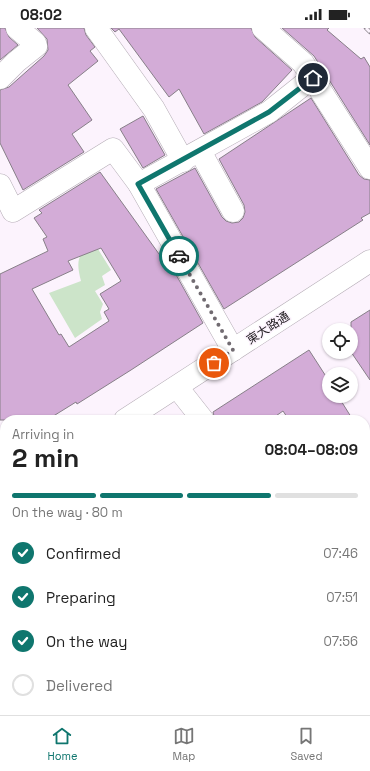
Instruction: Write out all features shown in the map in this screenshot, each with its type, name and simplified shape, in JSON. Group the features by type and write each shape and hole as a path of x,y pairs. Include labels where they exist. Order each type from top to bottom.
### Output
{"main road":[{"path":"0,78 16,62 36,46 35,43 17,28"},
{"path":"96,28 154,109 233,211"},
{"path":"263,28 304,63 370,168"},
{"path":"138,184 269,112 313,78"},
{"path":"0,184 13,211 113,149 138,184 233,350"},
{"name":"東大路通","path":"133,415 370,261"},
{"path":"177,387 199,415"}],"green space":[{"path":"93,241 111,270 102,276 105,285 95,291 103,304 100,312 102,319 75,338 49,293 81,281 78,263 79,259 84,250"}],"building":[{"path":"0,28 5,28 9,37 18,45 0,60"},
{"path":"37,28 84,28 86,35 95,47 90,51 98,61 68,85 92,120 72,134 84,152 23,190 0,143 0,90 9,87 44,56 48,50 47,39"},
{"path":"111,28 251,28 255,37 292,70 262,102 204,134 179,89 169,97 119,29 115,32"},
{"path":"282,28 329,28 327,30 361,59 364,57 370,67 370,145 314,56"},
{"path":"311,98 359,175 364,179 370,180 370,213 361,218 363,220 224,309 156,189 195,168 222,217 226,221 232,223 239,222 243,218 245,212 244,205 219,159"},
{"path":"143,116 165,155 143,168 120,129"},
{"path":"100,172 172,272 174,271 203,323 77,404 76,402 55,415 0,415 0,274 48,251 43,239 47,237 34,218 42,213 39,210","holes":["101,248 121,281 100,294 109,309 104,312 109,321 69,347 61,334 59,335 32,289 73,270 68,261"]},
{"path":"370,310 370,380 356,359 358,359 358,323 351,322"},
{"path":"309,350 322,370 322,403 342,403 350,415 286,415 283,411 277,415 214,415 213,412"}],"railway":[{"path":"366,28 370,32"}],"way so far":[{"path":"179,256 233,350 214,363"}],"route":[{"path":"179,256 138,184 269,112 313,78"}]}
